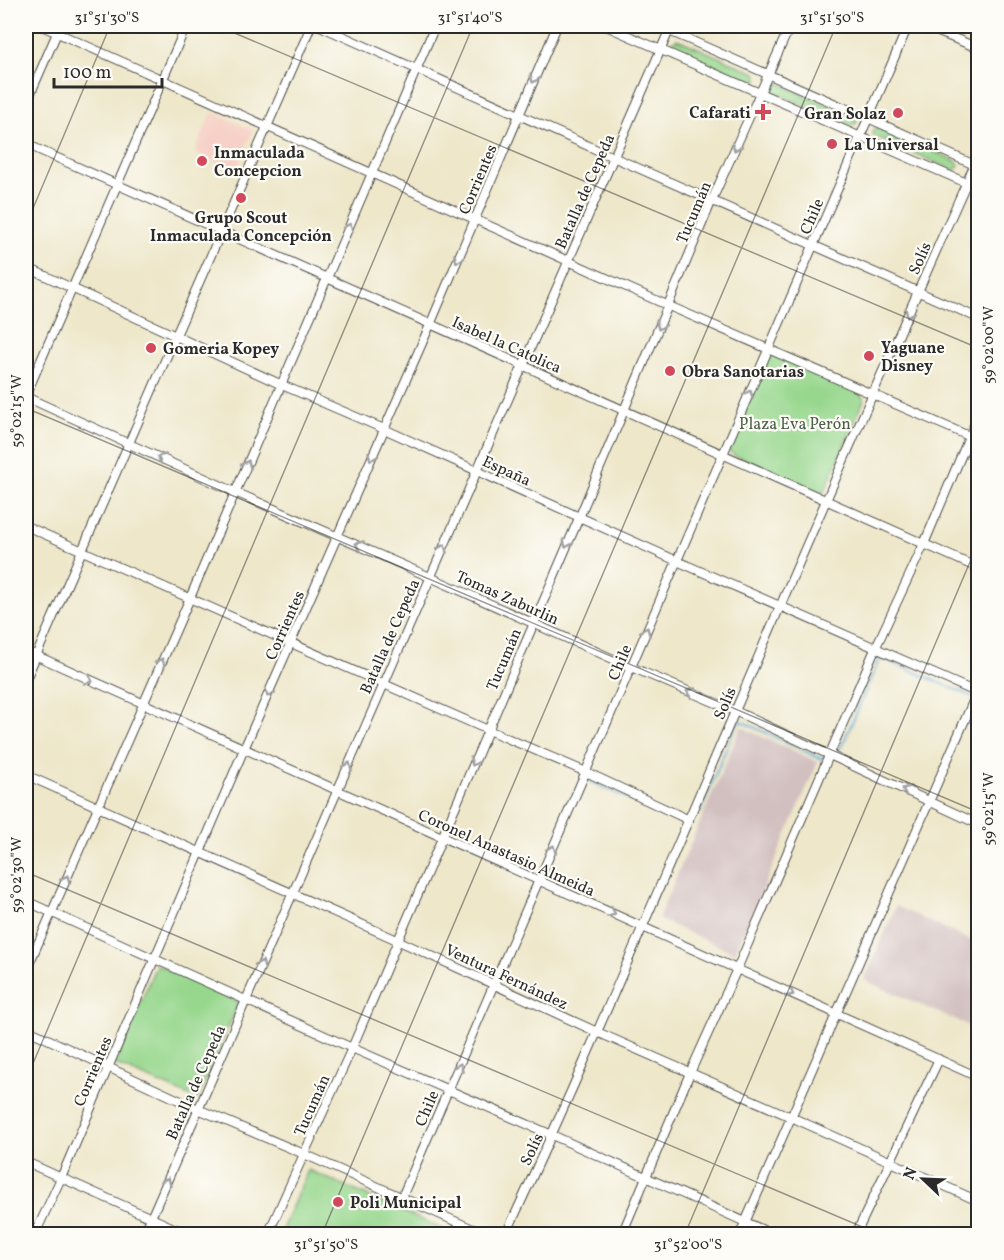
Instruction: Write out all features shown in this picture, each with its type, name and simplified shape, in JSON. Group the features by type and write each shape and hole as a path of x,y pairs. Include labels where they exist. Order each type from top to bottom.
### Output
{"street":[{"path":"42,26 58,29 267,127 669,306 978,440"},
{"path":"26,396 186,26"},
{"path":"26,679 311,26"},
{"path":"320,26 978,318"},
{"path":"26,971 190,598 435,26"},
{"name":"Corrientes","path":"35,1234 430,325 557,26"},
{"path":"606,26 978,188"},
{"path":"658,26 670,28 867,118 977,163"},
{"name":"Tucumán","path":"268,1234 352,1048 669,306 712,200 790,26"},
{"name":"Chile","path":"402,1197 908,26"},
{"path":"924,26 978,48"},
{"name":"Batalla de Cepeda","path":"144,1234 670,28"},
{"path":"26,104 58,29"},
{"name":"Isabel la Catolica","path":"26,144 978,568"},
{"name":"Solís","path":"506,1234 597,1032 872,393 977,163"},
{"name":"España","path":"26,267 579,518 875,649 978,691"},
{"name":"Tomas Zaburlin","path":"26,396 235,492 735,711 978,824"},
{"path":"622,1234 978,416"},
{"path":"26,526 586,772 689,820"},
{"name":"Coronel Anastasio Almeida","path":"26,651 978,1077"},
{"path":"740,1234 978,691"},
{"name":"Ventura Fernández","path":"26,775 978,1201"},
{"path":"26,901 772,1234"},
{"path":"26,1029 198,1109 484,1234"},
{"path":"856,1234 939,1059"},
{"path":"26,1162 187,1234"}],"shaded area":[{"path":"212,112 253,130 236,170 195,152"},
{"path":"741,727 818,762 735,953 658,919"},
{"path":"896,906 978,944 978,1030 864,980"}],"green space":[{"path":"677,39 756,73 758,79 752,82 673,48 672,42"},
{"path":"776,82 854,117 857,121 850,126 772,91 771,85"},
{"path":"877,127 956,161 959,165 953,170 874,136 873,130"},
{"name":"Plaza Eva Perón","path":"771,355 860,392 864,400 822,493 729,451 728,448 766,357"},
{"path":"156,965 239,1002 196,1099 116,1065"},
{"name":"Poli Municipal","path":"308,1170 454,1234 280,1234"}],"waterway":[{"path":"835,751 842,746 879,660 884,659 978,699"},
{"path":"693,816 700,812 736,725 741,721 821,759 825,757"},
{"path":"587,780 682,823 685,821"}],"place":[{"name":"Cafarati","path":"763,112"},
{"name":"Gran Solaz","path":"898,113"},
{"name":"La Universal","path":"832,144"},
{"name":"Inmaculada Concepcion","path":"202,161"},
{"name":"Grupo Scout Inmaculada Concepción","path":"241,198"},
{"name":"Gomeria Kopey","path":"151,348"},
{"name":"Yaguane Disney","path":"869,356"},
{"name":"Obra Sanotarias","path":"670,371"},
{"name":"Poli Municipal","path":"338,1202"}]}
